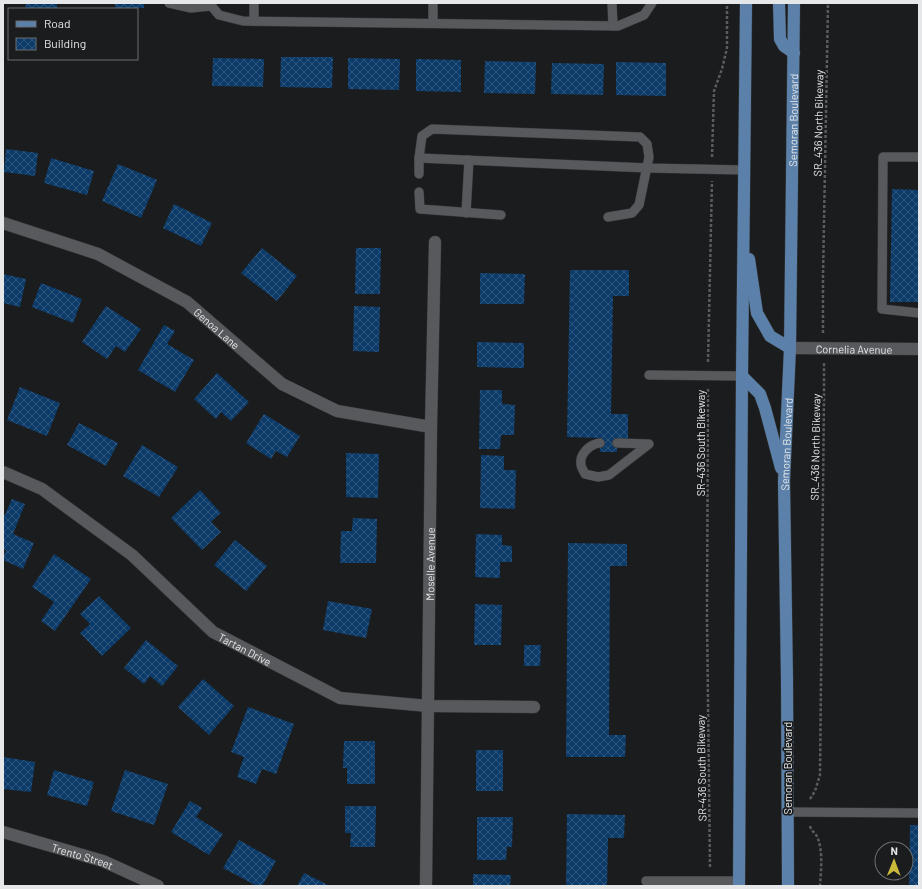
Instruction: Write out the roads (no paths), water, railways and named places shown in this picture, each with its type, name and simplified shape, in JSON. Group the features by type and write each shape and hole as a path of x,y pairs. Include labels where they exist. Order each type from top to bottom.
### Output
{"main road":[{"path":"739,884 743,224 746,3"},
{"path":"779,3 780,38 784,46 794,53"},
{"name":"Semoran Boulevard","path":"788,886 784,481 790,348 794,3"},
{"path":"743,224 757,313 770,336 790,348"},
{"path":"742,376 760,394 784,481"}],"street":[{"name":"Genoa Lane","path":"3,223 98,254 187,302 282,384 336,411 431,426"},
{"name":"Moselle Avenue","path":"426,886 431,426 435,242"},
{"name":"Cornelia Avenue","path":"790,348 919,349"},
{"name":"Tartan Drive","path":"3,472 42,489 132,555 213,632 340,698 428,706 534,707"},
{"name":"Trento Street","path":"3,832 103,861 158,886"}],"lane":[{"path":"169,3 191,8 210,4 218,15 243,21 613,26 618,26 644,15 652,3"},
{"path":"254,3 254,21"},
{"path":"432,3 433,23"},
{"path":"612,3 613,26"},
{"path":"419,174 419,158 422,136 432,128 640,137 647,144 649,157 648,168 639,205 632,213 608,217"},
{"path":"919,157 883,157 882,278 882,309 919,313"},
{"path":"419,158 648,168 744,170"},
{"path":"466,213 468,160"},
{"path":"419,192 420,209 501,215"},
{"path":"649,375 742,376"},
{"path":"600,443 588,447 581,457 581,467 585,474 598,477 609,475 649,444 617,443"},
{"path":"788,812 919,813"},
{"path":"646,881 710,881 739,884"}]}
